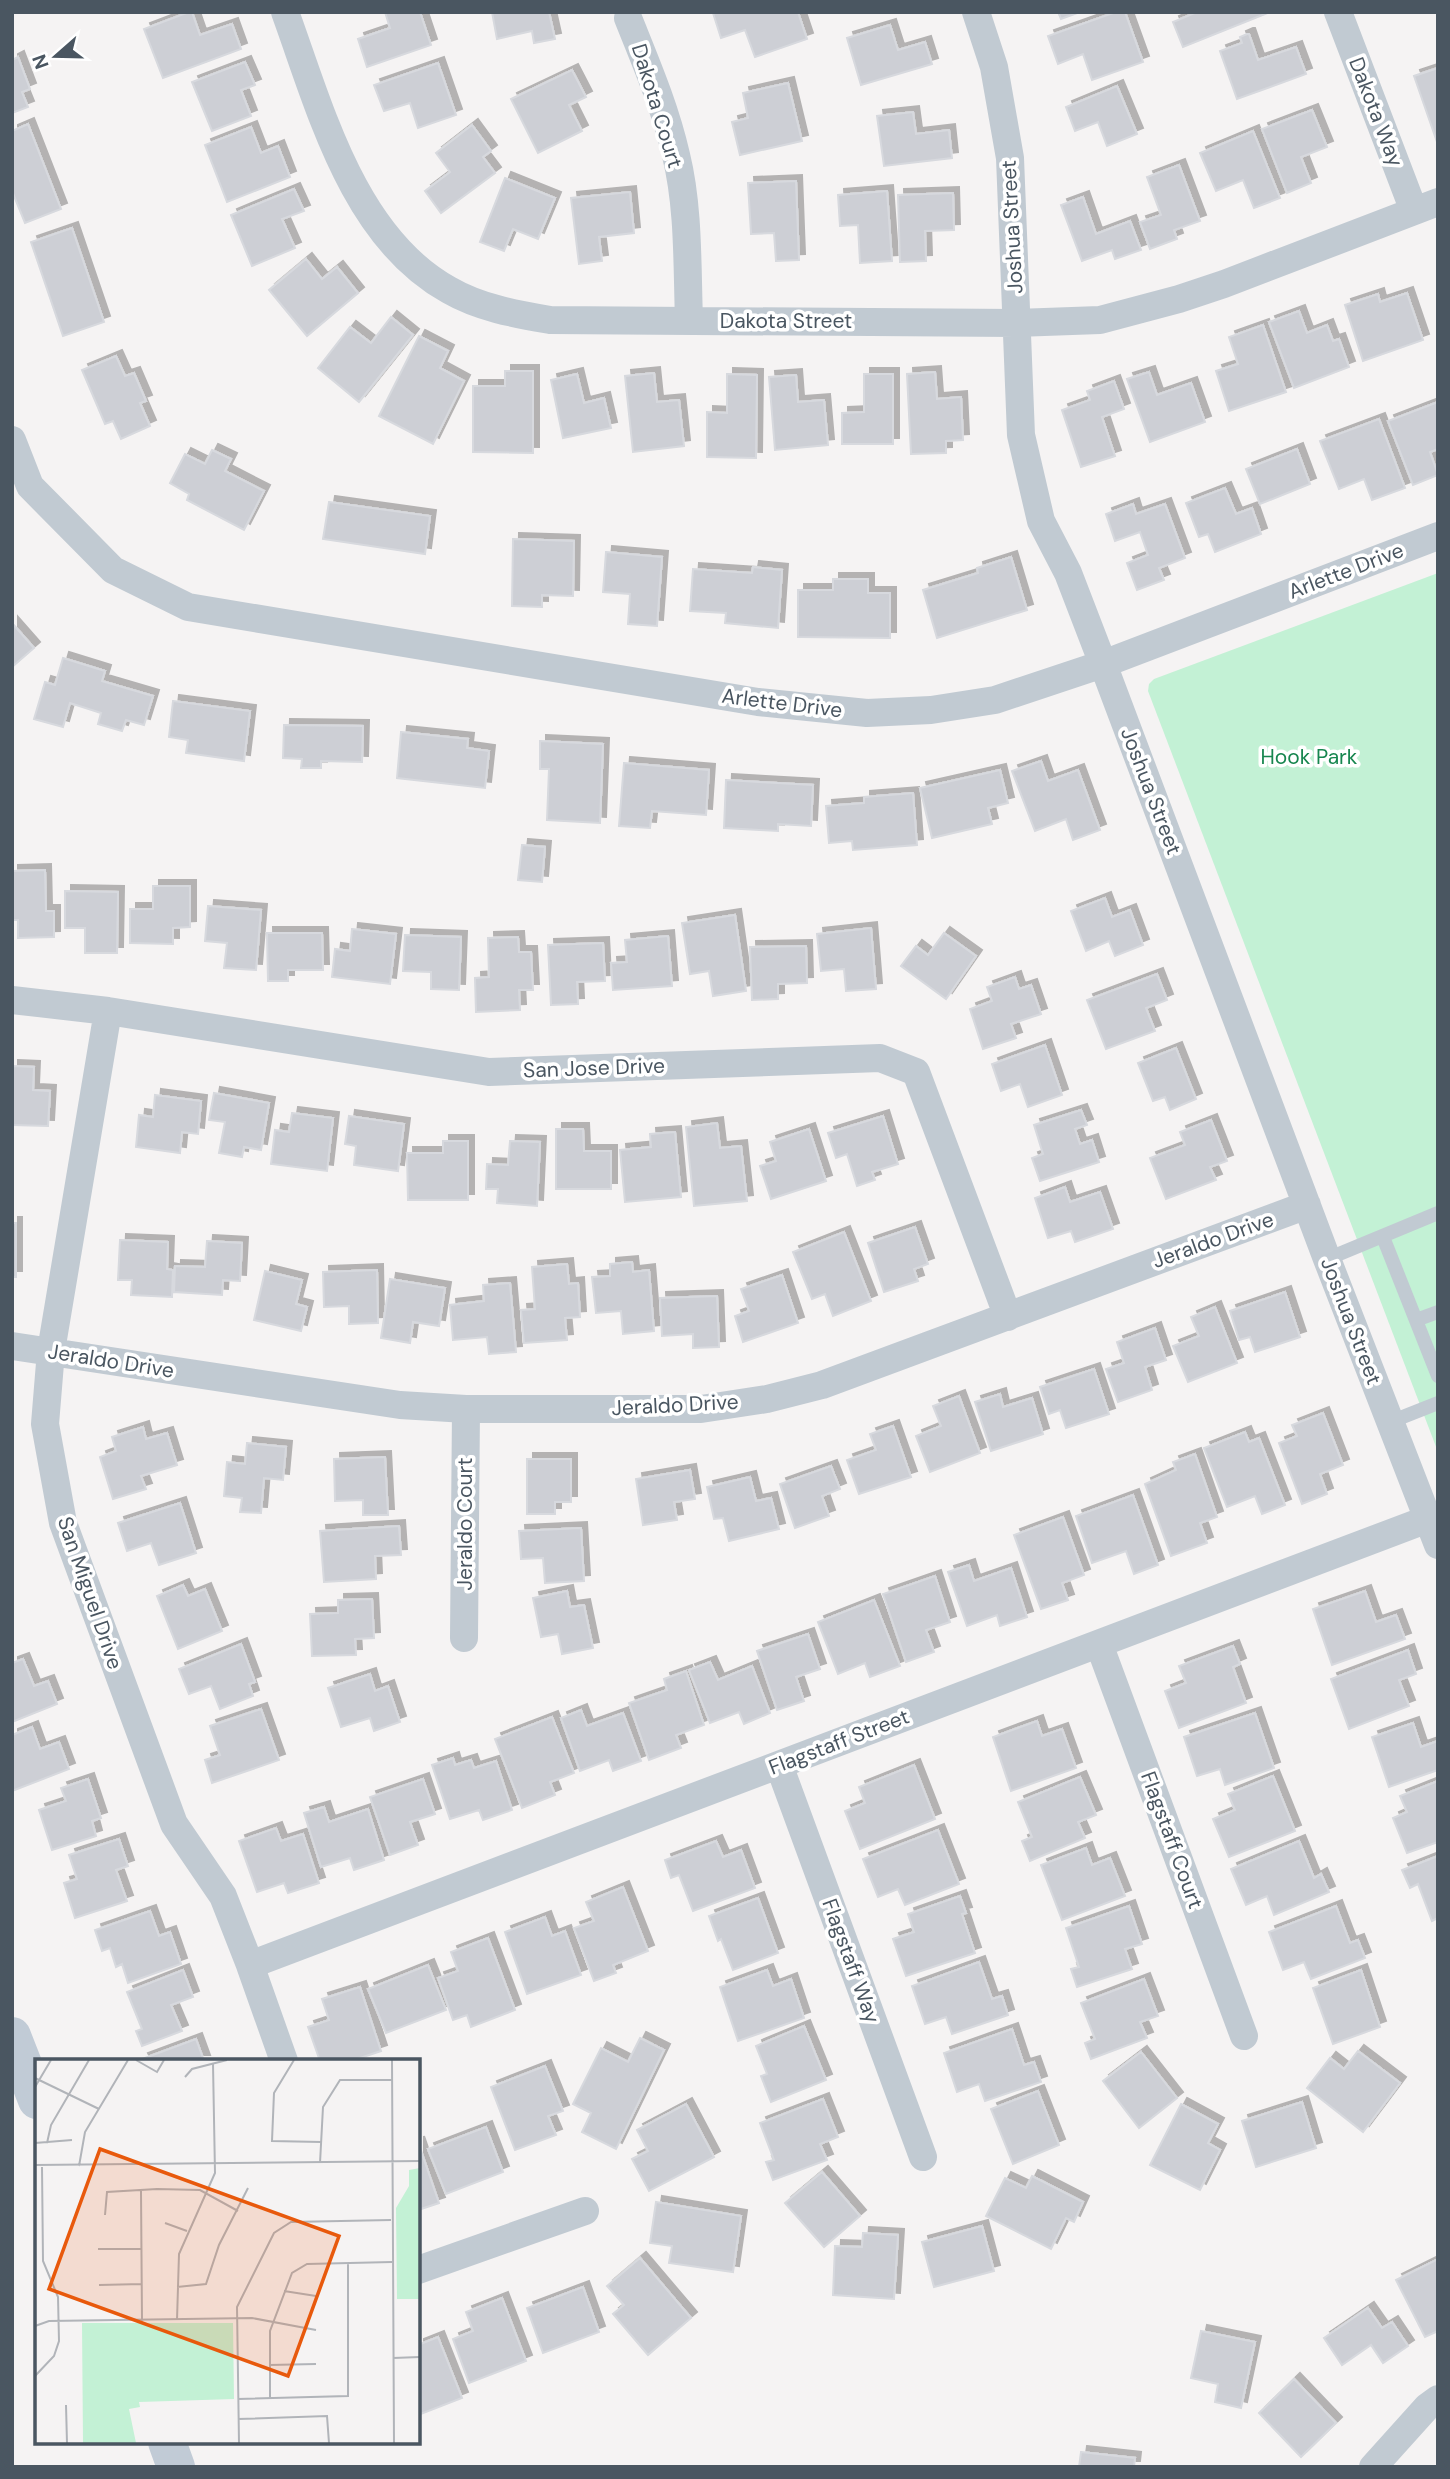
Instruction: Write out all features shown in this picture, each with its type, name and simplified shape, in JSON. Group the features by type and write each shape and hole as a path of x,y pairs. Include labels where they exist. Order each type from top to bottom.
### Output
{"main road":[{"path":"12,2036 35,2095"},
{"path":"168,2444 176,2467"}],"street":[{"name":"Dakota Street","path":"285,12 331,139 362,202 400,254 449,290 502,312 551,320 1016,323 1100,320 1179,299 1426,207"},
{"name":"Joshua Street","path":"976,12 994,66 1010,158 1021,435 1041,522 1068,573 1433,1532"},
{"name":"Dakota Way","path":"1338,12 1426,207"},
{"name":"Dakota Court","path":"628,18 654,81 677,156 686,229 689,320"},
{"name":"Arlette Drive","path":"12,440 30,486 113,570 188,607 758,702 853,712 931,710 995,700 1103,664 1438,536"},
{"name":"San Jose Drive","path":"12,1000 108,1011 489,1072 880,1058 916,1072 1008,1317"},
{"name":"San Miguel Drive","path":"108,1011 51,1351 45,1424 63,1523 174,1824 223,1896 283,2059"},
{"name":"Jeraldo Drive","path":"12,1346 400,1405 466,1409 701,1409 766,1399 822,1385 1307,1205"},
{"name":"Jeraldo Court","path":"464,1638 466,1409"},
{"name":"Flagstaff Street","path":"250,1965 1099,1644 1433,1532"},
{"name":"Flagstaff Court","path":"1099,1644 1244,2036"},
{"name":"Flagstaff Way","path":"779,1765 923,2157"},
{"path":"420,2269 584,2211"},
{"path":"1373,2467 1427,2407 1438,2399"}],"lane":[{"path":"1327,1259 1438,1213"},
{"path":"1383,1237 1438,1376"},
{"path":"1416,1320 1438,1312"},
{"path":"1390,1422 1438,1402"}],"green space":[{"name":"Hook Park","path":"1438,573 1438,1452 1148,691 1149,684 1154,679"}],"building":[{"path":"192,12 200,35 232,24 241,49 163,78 144,29"},
{"path":"385,12 420,12 431,45 367,67 358,39 390,28"},
{"path":"492,12 549,12 555,39 534,43 532,31 497,39"},
{"path":"798,12 807,39 755,57 745,30 721,38 713,13"},
{"path":"1058,12 1080,12 1061,19"},
{"path":"1116,12 1125,12 1143,62 1092,80 1083,54 1058,64 1048,36"},
{"path":"1197,12 1270,12 1183,47 1173,22"},
{"path":"890,25 898,50 925,42 932,64 861,85 847,38"},
{"path":"1247,34 1258,60 1296,47 1306,74 1237,99 1220,51 1242,43 1240,37"},
{"path":"18,57 30,89 22,92 28,107 12,113 12,60"},
{"path":"245,62 255,85 241,90 251,116 212,131 192,82"},
{"path":"438,63 456,115 418,128 410,103 384,111 374,85"},
{"path":"1438,68 1438,141 1437,142 1414,76"},
{"path":"572,70 586,97 569,105 582,131 538,153 511,99"},
{"path":"788,83 802,141 740,155 732,122 748,118 743,93"},
{"path":"1117,86 1137,134 1107,146 1098,122 1075,131 1066,107"},
{"path":"1312,110 1327,147 1301,157 1311,183 1287,193 1262,129"},
{"path":"913,112 916,134 949,130 952,158 884,166 877,116"},
{"path":"28,124 61,209 25,223 12,191 12,131"},
{"path":"472,125 491,151 483,157 495,173 441,213 425,191 450,172 436,153"},
{"path":"251,127 261,153 278,146 290,177 227,202 205,145"},
{"path":"1253,131 1280,198 1254,208 1243,180 1216,191 1200,153"},
{"path":"1179,165 1200,221 1174,230 1177,239 1150,249 1140,222 1161,215 1147,177"},
{"path":"505,178 555,198 538,239 513,229 504,251 480,242"},
{"path":"796,181 799,260 776,261 774,233 751,234 748,183"},
{"path":"294,189 304,211 282,219 295,248 252,266 231,215"},
{"path":"887,191 892,261 860,263 858,225 840,226 838,195"},
{"path":"630,192 634,233 599,237 602,261 579,264 571,198"},
{"path":"953,193 954,230 925,231 926,261 900,262 898,195"},
{"path":"1083,197 1096,234 1130,221 1141,250 1115,259 1112,250 1082,261 1061,205"},
{"path":"72,228 104,322 63,336 31,242"},
{"path":"306,259 322,279 337,267 358,293 307,336 269,290"},
{"path":"1407,293 1423,340 1363,361 1345,305 1378,294 1380,302"},
{"path":"1299,311 1307,333 1327,325 1333,341 1339,339 1349,367 1294,388 1269,322"},
{"path":"391,317 413,335 359,402 318,368 350,327 371,343"},
{"path":"1263,325 1286,392 1229,411 1216,371 1238,364 1229,337"},
{"path":"419,336 448,351 440,368 464,381 433,444 379,416"},
{"path":"116,356 125,376 134,373 146,401 140,403 150,426 121,439 113,421 105,424 82,370"},
{"path":"505,371 533,371 533,453 473,452 473,386 505,386"},
{"path":"935,372 937,399 961,397 963,440 946,441 946,453 911,454 907,374"},
{"path":"1149,372 1157,395 1191,383 1205,422 1150,442 1127,379"},
{"path":"654,373 657,402 679,400 684,446 633,452 625,376"},
{"path":"577,374 584,403 604,398 611,428 563,438 551,380"},
{"path":"727,374 757,375 756,458 707,457 707,412 727,413"},
{"path":"864,374 893,374 893,444 842,444 842,413 864,412"},
{"path":"796,375 798,402 824,400 828,445 775,450 769,377"},
{"path":"1114,381 1124,409 1102,417 1115,456 1081,467 1062,410 1090,400 1087,391"},
{"path":"1438,402 1438,449 1430,452 1438,475 1413,485 1388,421"},
{"path":"1379,419 1405,488 1372,500 1364,479 1339,489 1320,441"},
{"path":"1297,449 1310,484 1260,504 1246,469"},
{"path":"212,450 231,459 225,471 264,491 244,530 187,500 189,494 170,483 185,454 205,464"},
{"path":"1225,488 1236,514 1252,508 1261,534 1215,552 1208,534 1199,537 1186,503"},
{"path":"329,502 430,516 425,554 323,539"},
{"path":"1133,504 1136,514 1165,504 1185,558 1159,568 1164,580 1137,590 1127,563 1148,555 1140,532 1115,541 1106,514"},
{"path":"513,539 574,541 573,596 542,595 542,607 512,606"},
{"path":"606,552 662,557 657,626 628,624 630,594 603,592"},
{"path":"1011,557 1027,610 937,638 923,590 978,573 977,568"},
{"path":"753,567 782,570 778,628 725,623 726,613 690,611 693,569 752,573"},
{"path":"833,579 868,579 868,593 890,593 890,638 798,637 798,590 833,590"},
{"path":"12,623 34,648 12,667"},
{"path":"63,658 105,671 102,681 153,696 144,725 126,720 122,731 98,724 101,713 70,703 63,727 34,719 45,682 55,685"},
{"path":"173,701 250,711 244,761 186,753 188,740 169,737"},
{"path":"284,725 363,726 362,762 321,761 321,768 301,768 302,759 283,758"},
{"path":"401,732 468,739 467,748 489,751 485,788 397,778"},
{"path":"540,741 603,744 600,823 547,820 549,769 540,769"},
{"path":"1041,761 1048,781 1078,770 1100,830 1073,840 1066,819 1035,831 1012,771"},
{"path":"624,763 709,770 706,815 652,811 650,828 619,826"},
{"path":"1000,770 1008,803 988,808 992,824 932,838 920,788"},
{"path":"726,780 813,785 811,826 778,824 778,831 724,828"},
{"path":"913,793 917,845 853,850 852,841 829,843 826,806 864,803 864,797"},
{"path":"522,845 545,847 542,882 518,880"},
{"path":"45,870 46,911 54,911 54,937 18,938 18,920 12,920 12,871"},
{"path":"153,886 190,886 190,927 173,928 173,944 130,943 130,909 153,909"},
{"path":"65,891 118,892 117,953 85,953 85,928 65,928"},
{"path":"1105,898 1112,917 1130,910 1143,945 1115,956 1109,941 1086,951 1071,911"},
{"path":"208,906 261,910 256,970 224,968 227,943 205,941"},
{"path":"735,915 746,991 713,996 709,971 690,974 682,923"},
{"path":"871,928 876,989 846,991 844,969 821,971 817,934"},
{"path":"352,929 396,934 390,984 332,977 335,949 350,951"},
{"path":"267,933 322,933 323,970 288,970 288,981 268,981"},
{"path":"944,933 976,956 946,999 901,966 916,946 928,955"},
{"path":"405,935 461,937 459,990 431,989 431,972 403,971"},
{"path":"668,936 672,986 613,990 611,963 627,962 625,940"},
{"path":"518,937 519,952 531,952 533,990 519,990 520,1010 476,1012 475,978 489,977 488,938"},
{"path":"603,943 605,981 577,982 578,1004 551,1005 548,945"},
{"path":"806,946 807,983 778,984 778,999 752,1000 750,947"},
{"path":"1157,974 1167,1000 1146,1008 1155,1031 1106,1049 1087,1000"},
{"path":"1015,977 1019,989 1031,985 1041,1014 1011,1024 1016,1038 983,1049 970,1009 992,1001 987,987"},
{"path":"1045,1045 1062,1095 1028,1107 1020,1084 1001,1091 992,1064"},
{"path":"1176,1048 1196,1099 1170,1110 1165,1097 1153,1101 1138,1063"},
{"path":"12,1066 34,1067 33,1090 50,1091 48,1126 12,1125"},
{"path":"214,1093 269,1103 261,1150 244,1147 242,1157 219,1153 225,1122 209,1120"},
{"path":"155,1095 201,1101 198,1134 182,1132 180,1153 136,1147 139,1115 153,1117"},
{"path":"1081,1110 1087,1125 1075,1129 1080,1144 1092,1140 1099,1162 1040,1181 1032,1158 1043,1154 1034,1125"},
{"path":"292,1113 333,1118 327,1171 271,1164 275,1130 289,1132"},
{"path":"349,1116 404,1124 398,1171 354,1165 356,1146 345,1144"},
{"path":"883,1116 898,1164 872,1172 875,1180 857,1186 847,1154 836,1158 828,1133"},
{"path":"1211,1120 1227,1161 1210,1167 1216,1180 1166,1199 1150,1158 1185,1145 1180,1132"},
{"path":"717,1123 720,1148 741,1146 747,1201 694,1206 686,1127"},
{"path":"556,1129 583,1129 584,1151 611,1151 611,1189 556,1189"},
{"path":"809,1129 826,1181 771,1199 760,1166 776,1161 770,1142"},
{"path":"675,1132 681,1197 625,1202 620,1150 651,1147 650,1134"},
{"path":"443,1141 468,1141 468,1200 408,1200 407,1153 443,1153"},
{"path":"510,1141 540,1142 537,1206 497,1203 498,1189 486,1189 487,1164 508,1165"},
{"path":"1065,1187 1070,1202 1100,1192 1113,1229 1075,1242 1071,1231 1048,1238 1035,1198"},
{"path":"12,1223 16,1223 16,1277 12,1277"},
{"path":"915,1227 928,1264 914,1269 918,1281 884,1292 868,1243"},
{"path":"844,1232 871,1301 833,1316 825,1294 812,1299 793,1252"},
{"path":"120,1240 168,1242 167,1269 173,1270 172,1297 131,1295 132,1280 118,1280"},
{"path":"207,1241 242,1243 240,1281 223,1280 222,1295 174,1292 175,1266 205,1267"},
{"path":"632,1262 633,1272 649,1270 654,1331 623,1334 621,1311 596,1313 592,1277 610,1276 610,1264"},
{"path":"567,1264 569,1284 578,1283 580,1317 565,1318 567,1340 524,1343 521,1310 535,1309 532,1267"},
{"path":"377,1270 378,1323 349,1324 349,1306 324,1307 323,1272"},
{"path":"265,1271 302,1280 296,1304 307,1307 301,1331 254,1320"},
{"path":"782,1275 798,1323 743,1342 735,1316 749,1311 741,1289"},
{"path":"390,1279 445,1288 439,1326 413,1322 410,1343 381,1338"},
{"path":"510,1283 516,1352 489,1354 487,1337 453,1340 450,1305 484,1301 483,1285"},
{"path":"1285,1292 1300,1337 1255,1352 1250,1337 1239,1340 1230,1311"},
{"path":"717,1296 719,1347 693,1348 693,1334 662,1336 660,1298"},
{"path":"1215,1307 1237,1363 1188,1382 1173,1346 1199,1336 1191,1317"},
{"path":"1155,1328 1166,1360 1145,1367 1152,1390 1118,1402 1106,1369 1124,1363 1117,1342"},
{"path":"1094,1369 1109,1414 1066,1428 1060,1410 1049,1414 1040,1387"},
{"path":"1000,1394 1003,1407 1032,1398 1043,1434 991,1451 975,1402"},
{"path":"959,1396 980,1453 930,1472 916,1436 941,1426 933,1406"},
{"path":"1323,1413 1343,1465 1320,1474 1327,1494 1302,1504 1279,1443 1297,1436 1292,1425"},
{"path":"893,1426 911,1477 859,1494 847,1460 876,1450 870,1434"},
{"path":"143,1427 146,1439 167,1433 177,1465 141,1476 146,1489 113,1499 100,1457 116,1451 112,1437"},
{"path":"1245,1432 1249,1442 1259,1438 1285,1505 1262,1514 1255,1496 1227,1507 1204,1448"},
{"path":"247,1443 286,1447 283,1480 264,1478 261,1513 240,1512 242,1498 224,1496 227,1462 245,1464"},
{"path":"1195,1454 1217,1517 1200,1523 1207,1543 1171,1556 1145,1484 1176,1470 1173,1462"},
{"path":"385,1457 388,1515 363,1515 363,1500 335,1501 334,1459"},
{"path":"527,1459 571,1459 571,1502 555,1502 555,1514 527,1514"},
{"path":"831,1466 840,1489 822,1496 829,1516 795,1528 780,1484"},
{"path":"690,1470 695,1499 674,1502 677,1520 643,1525 636,1479"},
{"path":"750,1477 756,1501 771,1498 779,1529 729,1541 723,1518 714,1519 707,1487"},
{"path":"1133,1495 1158,1565 1134,1574 1126,1551 1092,1563 1076,1516"},
{"path":"180,1503 196,1553 159,1565 151,1543 127,1551 118,1523"},
{"path":"1063,1517 1084,1575 1062,1583 1068,1600 1041,1609 1014,1535"},
{"path":"399,1526 401,1555 375,1556 376,1579 324,1582 320,1531"},
{"path":"581,1528 584,1581 545,1583 543,1558 521,1559 519,1531"},
{"path":"969,1565 974,1581 1011,1568 1027,1617 1000,1626 997,1615 967,1626 948,1572"},
{"path":"935,1576 950,1622 926,1630 934,1652 906,1662 883,1594"},
{"path":"183,1585 188,1596 205,1589 222,1631 178,1649 157,1596"},
{"path":"567,1591 570,1607 584,1605 593,1648 562,1654 558,1634 541,1637 533,1598"},
{"path":"1365,1591 1376,1622 1396,1615 1405,1639 1332,1665 1313,1609"},
{"path":"372,1599 374,1638 355,1639 356,1655 312,1656 310,1614 338,1613 338,1600"},
{"path":"874,1600 900,1666 870,1677 865,1663 838,1674 818,1622"},
{"path":"808,1634 820,1669 796,1677 804,1701 777,1710 757,1651"},
{"path":"241,1644 255,1682 249,1684 253,1696 220,1709 211,1686 189,1694 179,1669"},
{"path":"1233,1646 1240,1664 1233,1667 1246,1703 1179,1728 1165,1691 1186,1683 1179,1666"},
{"path":"1408,1650 1416,1674 1399,1680 1409,1706 1349,1729 1331,1679"},
{"path":"23,1659 34,1686 48,1681 57,1704 12,1722 12,1663"},
{"path":"710,1662 718,1680 752,1666 770,1713 744,1724 739,1712 710,1723 689,1670"},
{"path":"686,1671 704,1725 676,1735 681,1748 649,1760 629,1703 667,1690 664,1679"},
{"path":"370,1674 375,1691 388,1686 400,1722 374,1731 370,1718 341,1727 328,1688"},
{"path":"261,1709 279,1760 212,1783 205,1760 220,1755 210,1726"},
{"path":"581,1710 587,1726 623,1713 641,1761 613,1771 609,1760 580,1771 561,1718"},
{"path":"1255,1713 1274,1768 1225,1785 1220,1769 1197,1776 1184,1737"},
{"path":"552,1717 574,1773 550,1782 555,1795 522,1808 495,1739"},
{"path":"1037,1721 1042,1736 1062,1729 1076,1768 1011,1791 993,1737"},
{"path":"1413,1723 1421,1747 1438,1741 1438,1770 1389,1787 1372,1737"},
{"path":"32,1727 40,1749 59,1742 69,1769 12,1791 12,1735"},
{"path":"453,1758 455,1765 471,1760 474,1768 496,1761 512,1810 483,1820 479,1810 450,1819 432,1765"},
{"path":"914,1765 935,1819 860,1849 845,1811 865,1803 859,1787"},
{"path":"1273,1776 1295,1831 1229,1857 1213,1819 1235,1810 1228,1794"},
{"path":"1080,1777 1096,1815 1078,1822 1085,1838 1030,1861 1022,1841 1032,1837 1018,1802"},
{"path":"88,1779 101,1818 92,1821 96,1836 52,1850 39,1810 66,1801 61,1788"},
{"path":"423,1779 435,1814 410,1822 418,1845 390,1855 370,1797"},
{"path":"1438,1781 1438,1842 1407,1853 1393,1818 1407,1812 1400,1796"},
{"path":"324,1807 329,1822 368,1809 384,1860 354,1870 350,1858 321,1867 304,1813"},
{"path":"276,1828 281,1841 303,1834 319,1883 288,1893 284,1883 257,1892 239,1841"},
{"path":"938,1830 959,1884 905,1905 898,1889 878,1897 863,1859"},
{"path":"119,1839 128,1866 116,1870 127,1901 75,1918 64,1883 77,1879 69,1855"},
{"path":"716,1841 723,1857 741,1850 755,1888 693,1911 679,1875 671,1878 665,1860"},
{"path":"1299,1841 1314,1878 1321,1874 1329,1892 1274,1915 1267,1896 1246,1905 1231,1869"},
{"path":"1086,1848 1092,1865 1110,1858 1125,1896 1062,1920 1041,1865"},
{"path":"1438,1856 1438,1918 1432,1921 1418,1884 1410,1888 1402,1870"},
{"path":"623,1887 648,1951 613,1965 616,1973 594,1981 574,1928 594,1921 586,1902"},
{"path":"960,1896 966,1913 962,1914 975,1953 906,1976 893,1939 914,1932 908,1914"},
{"path":"758,1898 778,1953 733,1970 709,1916"},
{"path":"1129,1906 1142,1944 1125,1949 1132,1969 1077,1987 1071,1969 1079,1967 1066,1928"},
{"path":"1336,1906 1350,1943 1358,1940 1365,1958 1311,1979 1304,1962 1283,1970 1269,1932"},
{"path":"150,1911 159,1936 170,1932 181,1964 128,1983 122,1964 116,1967 110,1948 102,1951 95,1930"},
{"path":"545,1917 552,1936 565,1931 581,1975 527,1994 505,1932"},
{"path":"488,1938 515,2010 471,2027 467,2015 453,2020 438,1978 458,1971 451,1952"},
{"path":"979,1962 992,1999 1002,1996 1008,2015 952,2034 946,2017 925,2024 912,1986"},
{"path":"428,1965 446,2010 386,2033 368,1989"},
{"path":"183,1970 193,1997 171,2005 182,2031 142,2046 136,2031 142,2029 127,1992"},
{"path":"767,1970 773,1986 791,1979 804,2018 738,2041 720,1987"},
{"path":"1361,1970 1380,2027 1333,2044 1313,1988"},
{"path":"1144,1979 1158,2016 1140,2022 1147,2038 1091,2059 1085,2043 1095,2039 1081,2003"},
{"path":"360,1987 381,2051 357,2059 319,2059 308,2027 329,2020 322,1999"},
{"path":"804,2026 826,2080 771,2102 761,2076 767,2074 756,2046"},
{"path":"1012,2029 1024,2065 1034,2062 1041,2082 985,2101 979,2084 957,2092 944,2053"},
{"path":"640,2038 664,2050 616,2149 582,2132 591,2113 573,2104 601,2048 628,2062"},
{"path":"196,2039 203,2059 142,2059"},
{"path":"1358,2051 1400,2083 1363,2132 1307,2088 1330,2058 1344,2069"},
{"path":"1141,2052 1177,2098 1139,2128 1103,2081"},
{"path":"545,2066 563,2111 548,2116 556,2135 515,2150 491,2087"},
{"path":"1038,2091 1059,2145 1013,2164 991,2109"},
{"path":"823,2099 838,2137 820,2144 827,2160 773,2180 766,2162 774,2160 760,2123"},
{"path":"1302,2102 1316,2148 1256,2167 1242,2121"},
{"path":"686,2104 714,2157 649,2191 632,2159 648,2151 637,2130"},
{"path":"1181,2104 1218,2124 1208,2143 1220,2150 1200,2190 1150,2165"},
{"path":"486,2127 503,2172 446,2194 428,2149"},
{"path":"420,2148 439,2203 420,2209"},
{"path":"822,2172 860,2216 824,2247 785,2203"},
{"path":"1032,2176 1083,2202 1074,2222 1066,2218 1051,2249 986,2216 1005,2178 1026,2188"},
{"path":"656,2202 741,2216 733,2272 669,2263 672,2246 650,2243"},
{"path":"982,2226 994,2271 934,2287 922,2242"},
{"path":"863,2233 898,2235 894,2299 833,2295 835,2246 862,2247"},
{"path":"640,2258 691,2318 648,2355 613,2314 624,2305 607,2286"},
{"path":"1438,2259 1438,2331 1425,2337 1396,2280"},
{"path":"583,2287 599,2332 543,2353 527,2308"},
{"path":"502,2298 526,2361 469,2383 453,2339 473,2331 466,2312"},
{"path":"1368,2308 1382,2328 1392,2322 1408,2346 1383,2363 1371,2345 1342,2365 1324,2338"},
{"path":"1201,2331 1255,2342 1241,2408 1215,2402 1218,2384 1191,2378"},
{"path":"438,2337 462,2398 420,2414 420,2344"},
{"path":"1294,2379 1336,2423 1301,2457 1259,2413"},
{"path":"1081,2452 1135,2458 1134,2467 1079,2467"}]}
